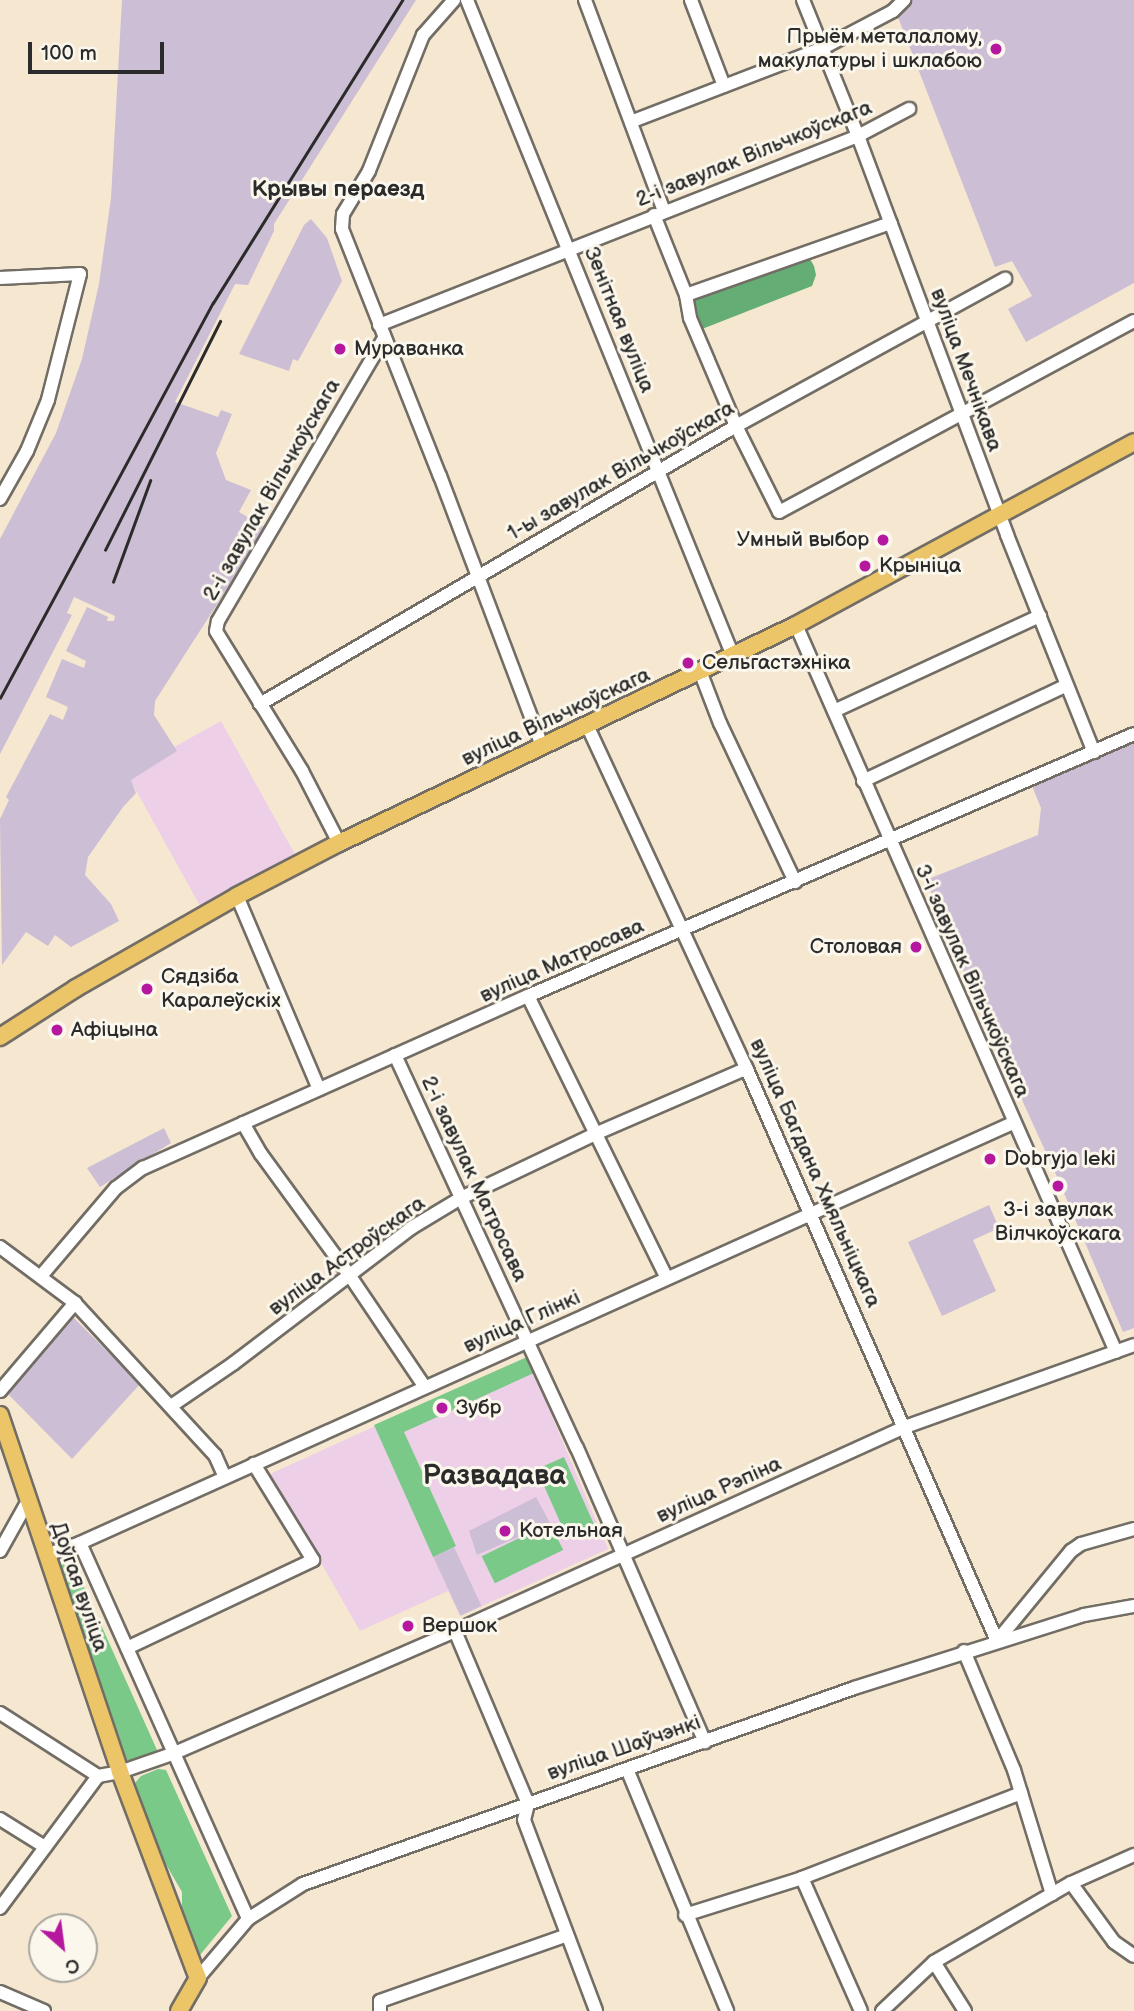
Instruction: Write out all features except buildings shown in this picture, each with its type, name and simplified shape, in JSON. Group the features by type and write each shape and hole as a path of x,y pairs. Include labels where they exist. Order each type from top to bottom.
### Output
{"main road":[{"name":"вуліца Вільчкоўскага","path":"0,1037 76,988 237,896 339,843 796,625 1134,442"},
{"name":"Доўгая вуліца","path":"0,1415 120,1772 198,1978"},
{"name":"вуліца Шаўчэнкі","path":"179,2011 198,1978"}],"street":[{"path":"454,0 422,34 369,171 344,214 342,229 479,576 542,746"},
{"name":"Зенітная вуліца","path":"467,0 660,470 733,656"},
{"path":"585,0 633,121 686,295 690,318 736,426 779,512 1134,321"},
{"path":"691,0 724,86"},
{"name":"вуліца Мечнікава","path":"803,0 858,136 999,515 1094,752"},
{"path":"633,121 821,49 892,11 904,0"},
{"name":"2-і завулак Вільчкоўскага","path":"339,843 302,771 216,631 218,621 381,332 569,249 858,136 909,109"},
{"path":"686,295 891,223"},
{"path":"0,278 80,274 48,400 27,451 0,499"},
{"name":"1-ы завулак Вільчкоўскага","path":"260,704 736,426 1005,279"},
{"path":"834,711 1040,616"},
{"name":"3-і завулак Вільчкоўскага","path":"796,625 1116,1352"},
{"path":"700,671 720,723 795,882"},
{"path":"863,781 1068,685"},
{"name":"вуліца Багдана Хмяльніцкага","path":"587,725 747,1068 997,1641"},
{"name":"вуліца Матросава","path":"41,1276 123,1182 143,1168 528,996 1134,734"},
{"path":"237,896 319,1089"},
{"path":"528,996 666,1277"},
{"name":"2-і завулак Матросава","path":"395,1055 527,1341 705,1742"},
{"name":"вуліца Астроўскага","path":"172,1406 411,1228 461,1198 597,1133 747,1068"},
{"path":"243,1123 261,1154 350,1276 425,1387"},
{"name":"вуліца Глінкі","path":"46,1555 80,1543 1013,1123"},
{"path":"0,1247 75,1303 215,1455 225,1477"},
{"path":"0,1391 75,1303"},
{"name":"вуліца Рэпіна","path":"172,1754 455,1631 905,1427 1134,1345"},
{"path":"127,1648 313,1560 254,1464"},
{"path":"0,1551 28,1501"},
{"path":"997,1641 1071,1551 1081,1544 1134,1529"},
{"name":"Доўгая вуліца","path":"80,1543 248,1919"},
{"name":"вуліца Шаўчэнкі","path":"198,1978 248,1919 303,1884 964,1651 1084,1615 1134,1606"},
{"path":"455,1631 528,1804 524,1820 596,2011"},
{"path":"964,1651 1021,1793 1052,1894"},
{"path":"0,1713 98,1776"},
{"path":"0,1908 98,1776 120,1772 172,1754"},
{"path":"627,1769 685,1915 727,2011"},
{"path":"685,1915 802,1878 1021,1793"},
{"path":"0,1819 45,1847"},
{"path":"882,2011 934,1962 1071,1883 1134,1855"},
{"path":"802,1878 861,2011"},
{"path":"1071,1883 1114,1942 1134,1956"},
{"path":"380,2011 380,2001 567,1935"},
{"path":"934,1962 965,2011"},
{"path":"2,1996 44,2011"}],"shaded area":[{"path":"122,0 416,0 274,224 274,231 248,285 235,284 175,402 218,417 221,410 232,414 216,453 226,480 251,490 239,512 266,528 155,701 154,715 177,751 131,780 136,793 88,857 85,875 111,904 119,921 71,947 55,935 48,946 26,932 2,965 0,819 9,800 6,797 50,714 63,720 68,707 46,697 62,659 84,668 86,661 66,651 87,607 108,617 107,621 114,621 115,616 74,597 67,613 72,615 0,754 0,539 56,433 82,359 99,284 111,198"},
{"path":"909,0 1134,0 1134,283 1026,342 1008,309 1032,296 1012,261 995,267 896,12"},
{"path":"311,219 327,238 342,281 298,361 293,359 289,371 239,354 304,225"},
{"path":"221,721 295,854 200,906 127,773"},
{"path":"1134,741 1134,1328 1123,1332 1058,1179 956,955 926,880 1038,835 1041,808 1032,786"},
{"path":"164,1128 171,1143 100,1187 87,1168"},
{"path":"989,1205 999,1228 973,1240 996,1291 942,1316 908,1242"},
{"path":"73,1317 140,1384 72,1459 9,1395 10,1386 20,1379"},
{"path":"527,1357 608,1549 460,1616 448,1591 360,1631 270,1474"},
{"path":"536,1497 550,1523 477,1555 469,1531"},
{"path":"454,1547 481,1606 461,1616 433,1557"}],"green space":[{"path":"804,258 810,259 814,266 816,275 812,286 702,329 698,327 693,304 696,298"},
{"path":"527,1357 534,1373 404,1432 456,1546 433,1557 374,1425"},
{"path":"564,1457 595,1526 568,1539 537,1469"},
{"path":"550,1523 563,1550 495,1583 482,1556"},
{"path":"72,1560 157,1750 133,1762 127,1760 55,1568"},
{"path":"158,1769 166,1770 232,1916 200,1955 182,1907 182,1892 164,1861 135,1783 141,1776"}],"railway":[{"path":"0,698 213,303 402,0"},
{"path":"105,550 220,321"},
{"path":"113,582 150,481"}],"place":[{"name":"Прыём металалому, макулатуры і шклабою","path":"996,49"},
{"name":"Мураванка","path":"340,349"},
{"name":"Умный выбор","path":"883,540"},
{"name":"Крыніца","path":"865,566"},
{"name":"Сельгастэхніка","path":"688,663"},
{"name":"Столовая","path":"916,947"},
{"name":"Сядзіба Каралеўскіх","path":"147,989"},
{"name":"Афіцына","path":"57,1030"},
{"name":"Dobryja leki","path":"990,1159"},
{"name":"3-і завулак Вілчкоўскага","path":"1058,1186"},
{"name":"Зубр","path":"442,1408"},
{"name":"Котельная","path":"505,1531"},
{"name":"Вершок","path":"408,1626"}],"district":[{"name":"Крывы пераезд","path":"338,189"},
{"name":"Развадава","path":"494,1476"}]}
